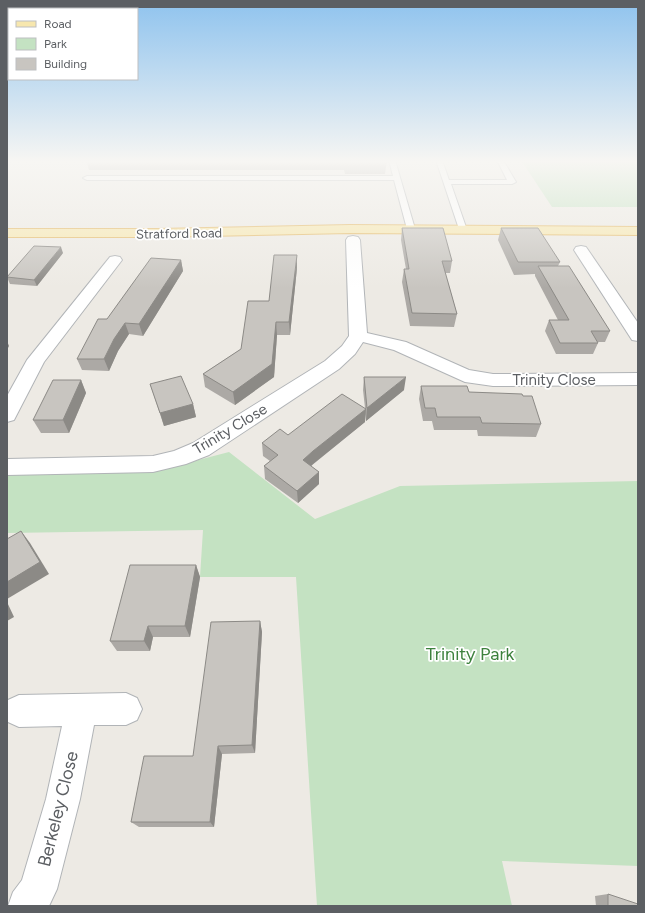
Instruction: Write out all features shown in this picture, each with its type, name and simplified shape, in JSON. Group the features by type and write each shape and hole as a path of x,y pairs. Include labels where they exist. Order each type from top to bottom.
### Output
{"main road":[{"name":"Stratford Road","path":"7,233 150,233 410,229 638,231"}],"street":[{"path":"353,240 358,336"},
{"path":"581,250 638,336"},
{"path":"7,415 36,360 115,260"},
{"name":"Trinity Close","path":"7,467 153,464 178,458 201,449 332,365 349,350 358,336 400,346 465,376 493,380 638,379"},
{"path":"18,711 126,709"},
{"name":"Berkeley Close","path":"28,906 38,889 63,799 81,710"}],"lane":[{"path":"403,203 410,229"},
{"path":"454,203 463,230"}],"green space":[{"path":"549,203 638,203 638,207 552,207"},
{"name":"Trinity Park","path":"229,452 315,519 400,486 638,481 638,866 502,861 512,906 317,906 296,577 200,577 203,530 7,533 7,475 160,470"}],"building":[{"path":"402,228 443,228 452,261 442,261 457,314 412,313 404,269 409,269"},
{"path":"501,228 538,228 560,262 518,262"},
{"path":"34,246 61,247 34,280 7,277"},
{"path":"274,255 297,255 289,322 276,322 272,364 233,392 203,374 241,349 248,301 269,301"},
{"path":"151,258 181,260 139,324 125,323 114,339 104,359 77,359 98,319 107,319"},
{"path":"538,266 569,266 610,331 591,331 598,343 560,343 549,320 569,320"},
{"path":"181,376 193,404 160,413 150,384"},
{"path":"364,377 406,377 367,408"},
{"path":"53,380 81,380 63,420 33,420"},
{"path":"421,386 467,386 469,392 522,394 523,396 532,396 541,424 482,423 480,417 437,417 435,408 425,408"},
{"path":"342,394 366,409 303,460 319,472 297,491 264,466 278,455 262,443 280,429 288,435"},
{"path":"21,531 40,562 7,582 7,539"},
{"path":"130,565 196,565 185,626 148,626 144,641 110,641"},
{"path":"260,621 252,745 218,746 210,822 131,822 144,756 193,756 211,622"},
{"path":"608,894 638,904 638,906 608,906"}]}
